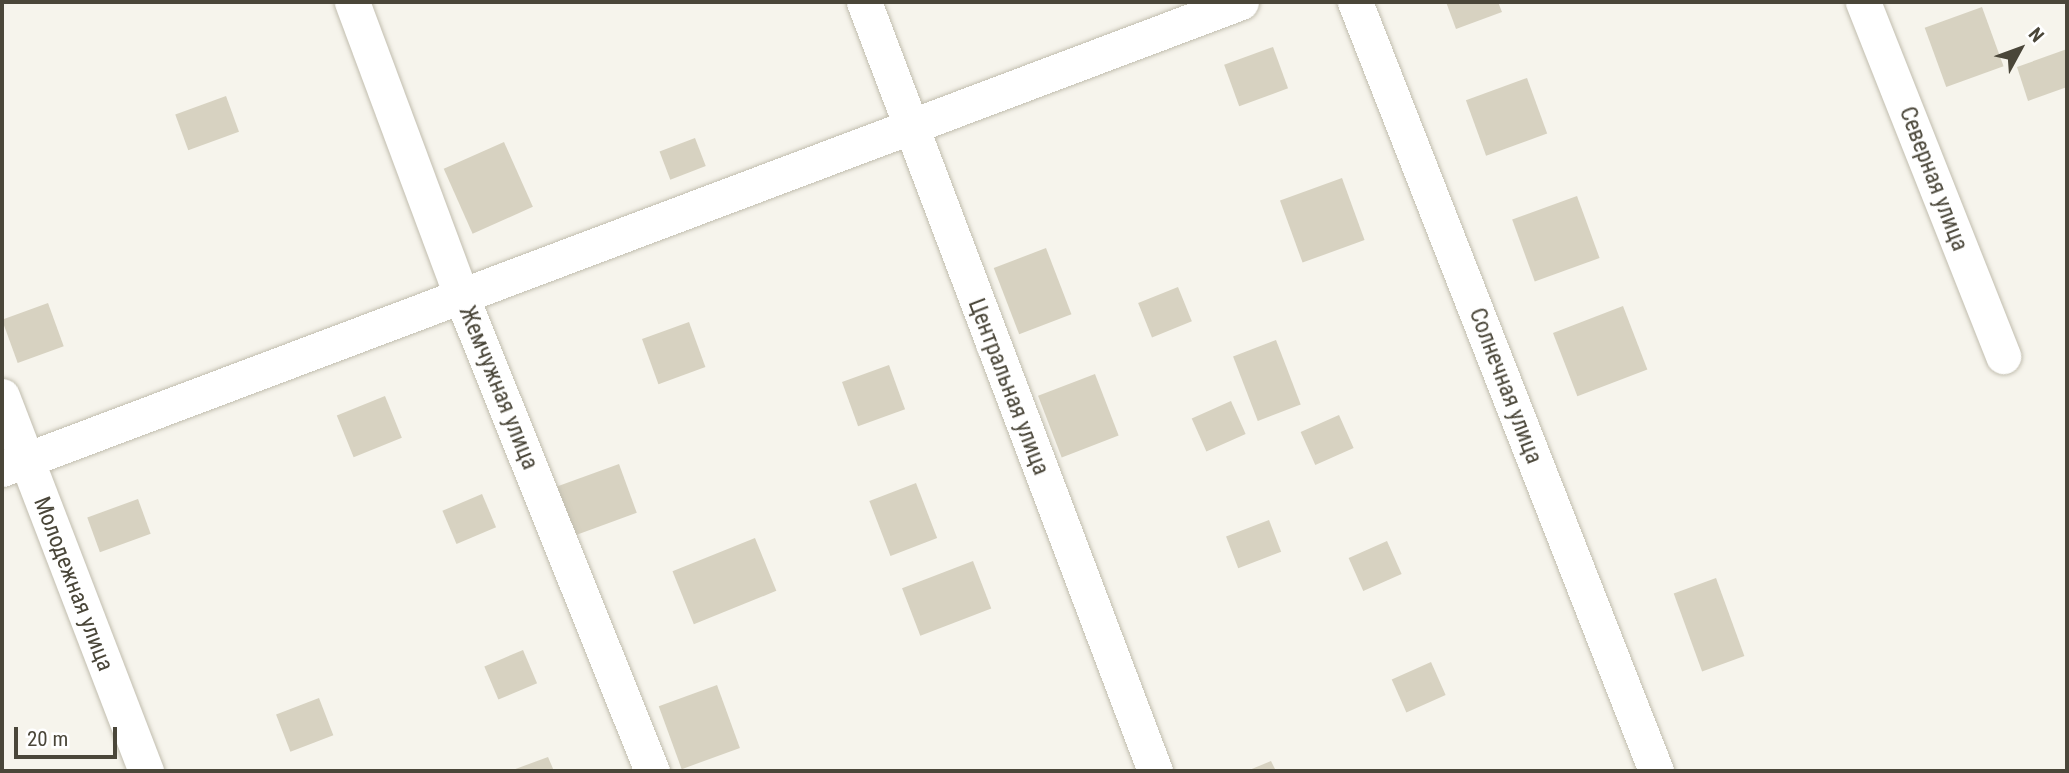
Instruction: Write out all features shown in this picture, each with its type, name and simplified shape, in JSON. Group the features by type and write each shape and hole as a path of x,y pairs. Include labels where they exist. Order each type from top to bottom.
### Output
{"street":[{"name":"Жемчужная улица","path":"352,2 460,293 652,771"},
{"name":"Центральная улица","path":"864,2 908,125 1155,771"},
{"path":"13,466 460,293 1241,2"},
{"name":"Солнечная улица","path":"1355,2 1656,771"},
{"name":"Северная улица","path":"1863,2 2003,356"},
{"name":"Молодежная улица","path":"2,396 13,466 146,771"}],"building":[{"path":"1446,2 1498,2 1502,12 1456,29"},
{"path":"1982,7 2004,66 1946,87 1925,28"},
{"path":"1273,47 1288,88 1239,106 1224,65"},
{"path":"2067,49 2067,87 2028,101 2017,67"},
{"path":"1527,78 1547,133 1486,156 1466,100"},
{"path":"226,96 239,132 188,150 175,114"},
{"path":"695,138 706,166 670,180 660,152"},
{"path":"504,142 533,207 473,234 444,169"},
{"path":"1342,178 1365,240 1303,263 1280,201"},
{"path":"1577,196 1600,258 1535,282 1512,220"},
{"path":"1046,248 1071,314 1019,334 994,268"},
{"path":"1178,287 1192,321 1152,337 1138,303"},
{"path":"48,303 64,346 18,363 2,320"},
{"path":"1623,306 1647,369 1577,396 1553,333"},
{"path":"689,322 705,367 658,384 642,339"},
{"path":"1276,340 1301,404 1258,421 1233,356"},
{"path":"889,365 905,409 858,426 842,382"},
{"path":"1095,374 1119,436 1062,457 1038,396"},
{"path":"385,396 402,438 354,457 337,415"},
{"path":"1231,401 1246,434 1206,451 1192,418"},
{"path":"1339,415 1354,448 1315,465 1301,432"},
{"path":"619,464 637,513 575,535 557,487"},
{"path":"916,483 937,538 890,556 869,501"},
{"path":"482,494 496,527 456,544 442,511"},
{"path":"138,499 151,534 100,552 87,517"},
{"path":"1269,520 1281,552 1238,568 1226,536"},
{"path":"755,538 776,591 694,624 672,571"},
{"path":"1387,541 1402,574 1363,591 1349,558"},
{"path":"973,561 991,609 920,636 902,588"},
{"path":"1716,578 1744,656 1702,671 1674,593"},
{"path":"523,650 537,683 498,700 484,666"},
{"path":"1431,662 1446,695 1406,712 1392,679"},
{"path":"717,685 740,748 682,769 659,706"},
{"path":"319,698 333,735 290,752 276,714"},
{"path":"548,757 554,771 510,771"},
{"path":"1271,761 1276,771 1247,771"}]}
